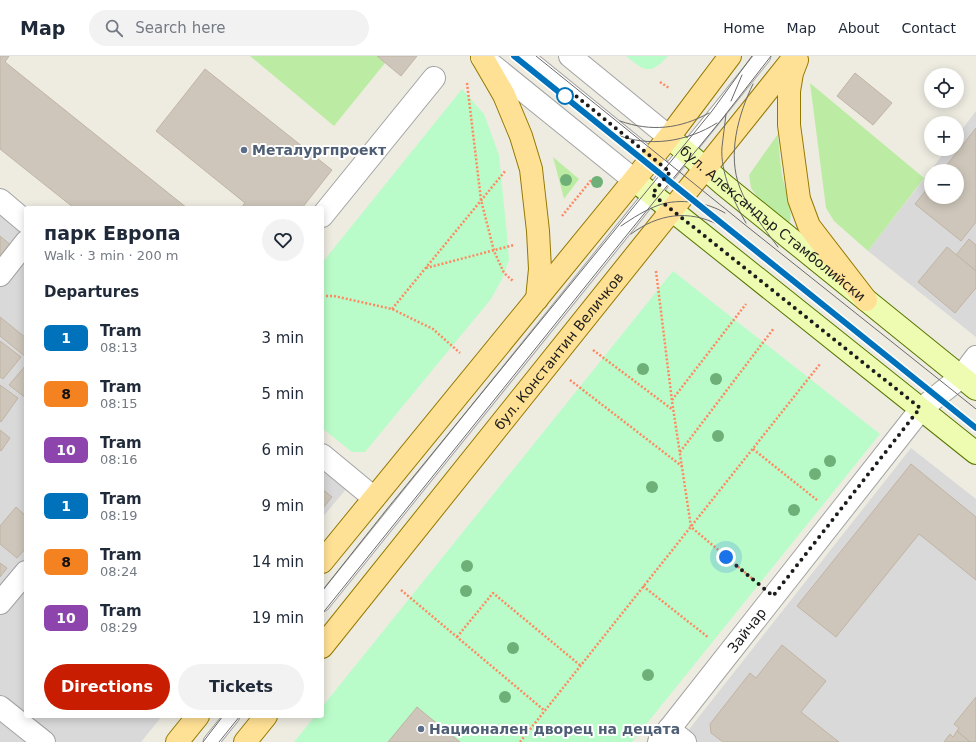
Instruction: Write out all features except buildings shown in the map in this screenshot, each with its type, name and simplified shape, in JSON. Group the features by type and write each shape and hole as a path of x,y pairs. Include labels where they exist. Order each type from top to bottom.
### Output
{"main road":[{"path":"324,560 669,137 730,56"},
{"name":"бул. Константин Величков","path":"324,645 795,56"},
{"path":"798,56 792,73 789,91 789,125 800,199 809,226 866,300"},
{"path":"481,57 504,95 522,136 531,169 538,231 540,269 537,299"},
{"name":"бул. Александър Стамболийски","path":"669,137 706,169 968,383"},
{"path":"634,180 976,453"},
{"path":"177,742 196,718"},
{"path":"245,742 264,718"}],"street":[{"name":"бул. Александър Стамболийски","path":"570,56 669,137"},
{"path":"481,57 634,180"},
{"path":"324,214 434,78"},
{"path":"0,200 24,220"},
{"path":"0,275 24,245"},
{"name":"Зайчар","path":"671,738 728,654 920,408 968,383 976,356"},
{"path":"324,457 374,498"},
{"path":"0,603 24,574"},
{"path":"0,708 44,742"}],"lane":[{"path":"526,56 670,172"},
{"name":"бул. Константин Величков","path":"324,602 763,56"},
{"path":"211,742 230,718"}],"path":[{"path":"466,78 481,200 494,251 504,273 514,282"},
{"path":"660,82 669,88"},
{"path":"392,309 507,168"},
{"path":"558,221 593,178 588,174"},
{"path":"582,191 586,195"},
{"path":"426,268 516,244"},
{"path":"656,271 673,410 683,467 691,527 773,596"},
{"path":"324,296 334,296 392,309 433,328 461,354"},
{"path":"672,401 746,304"},
{"path":"680,452 774,328"},
{"path":"593,350 673,410"},
{"path":"520,742 820,364"},
{"path":"570,380 683,467"},
{"path":"753,449 837,515"},
{"path":"643,586 728,654"},
{"path":"401,590 545,711"},
{"path":"457,637 493,593 581,666"}],"shaded area":[{"path":"976,111 976,337 868,251 924,179 924,204 964,204 964,164 935,164 942,156 964,156 964,127"},
{"path":"0,207 24,226 24,718 160,718 141,742 0,742"},
{"path":"911,448 976,499 976,742 679,742"},
{"path":"324,471 346,489 324,516"}],"green space":[{"path":"250,56 377,56 385,63 334,126"},
{"path":"626,56 668,56 656,67 647,69 642,68"},
{"path":"810,83 924,178 868,251 834,221 826,208"},
{"path":"462,89 484,114 499,155 509,260 502,279 491,299 365,452 352,452 324,430 324,261"},
{"path":"778,134 782,175 791,216 790,222 784,221 761,202 751,188 749,175"},
{"path":"553,157 579,179 564,199"},
{"path":"673,271 880,434 632,742 294,742 313,718 324,718 324,705"}],"tram line":[{"path":"514,56 976,428"},
{"name":"1","path":"514,56 937,395 976,428"},
{"path":"536,56 976,409"},
{"path":"324,588 387,509 712,111 752,56"},
{"path":"324,612 722,119 771,56"},
{"path":"731,101 742,75"},
{"path":"753,84 739,122 734,149 734,162 740,188 747,203 778,247"},
{"path":"620,121 643,127 654,128 687,123 709,113"},
{"path":"726,114 722,147 723,166 737,206 746,223"},
{"path":"615,134 641,141 667,141 693,135 717,123"},
{"path":"621,226 639,214 667,203 693,202 710,206 725,213"},
{"path":"631,234 652,222 674,216 696,217 719,225"},
{"path":"203,742 221,718"},
{"path":"219,742 238,718"}],"place":[{"name":"Металургпроект","path":"244,150"},
{"name":"Национален дворец на децата","path":"421,729"}],"route":[{"path":"565,96 571,92 670,172 652,194 920,408 773,596 726,557"}]}
